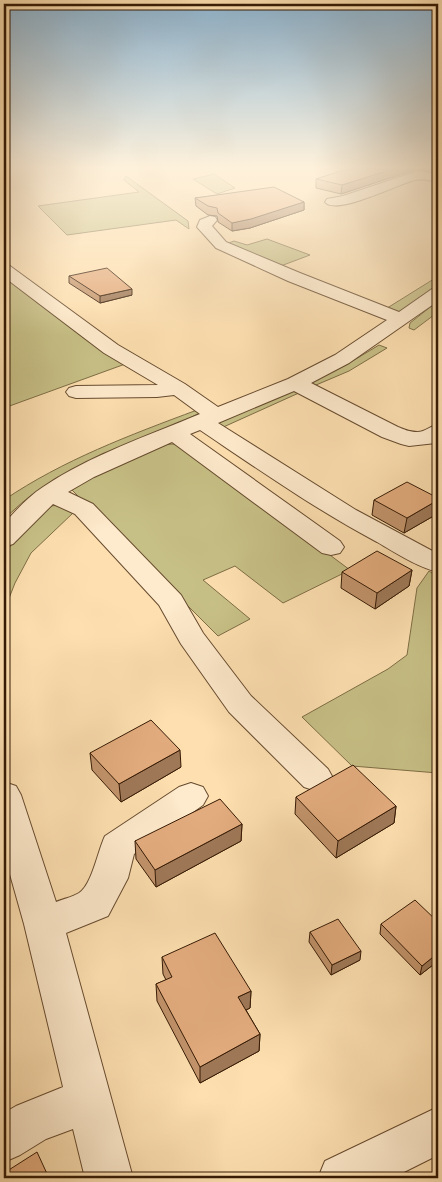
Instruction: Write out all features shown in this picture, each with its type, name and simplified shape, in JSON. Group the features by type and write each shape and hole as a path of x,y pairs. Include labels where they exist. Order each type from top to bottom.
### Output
{"street":[{"path":"204,224 204,227 221,245 294,277 402,318"},
{"path":"4,269 111,349 178,388 209,419 334,508 395,543 438,564"},
{"path":"4,539 50,493 86,472 130,451 295,383 342,359 438,293"},
{"path":"295,383 390,432 409,439 428,438 438,431"},
{"path":"76,392 157,391 178,388"},
{"path":"174,433 331,547"},
{"path":"50,493 84,509 123,550 170,601 191,636 240,704 316,778"},
{"path":"4,795 44,924 109,1178"},
{"path":"44,924 94,904 109,878 118,846 191,796"},
{"path":"4,1139 32,1122 90,1100"},
{"path":"342,1178 438,1130"}],"shaded area":[{"path":"56,224 146,224 67,235"},
{"path":"267,239 310,255 278,267 226,244 234,241 247,245"},
{"path":"4,277 84,338 128,363 4,408"},
{"path":"437,277 438,284 398,313 384,310"},
{"path":"438,301 438,312 414,330 409,328 410,323"},
{"path":"379,345 387,348 349,371 309,388 304,385 346,365"},
{"path":"290,391 301,392 219,429 211,425"},
{"path":"197,410 200,413 93,460 53,481 29,497 4,519 4,500 26,486 98,449"},
{"path":"163,445 180,445 192,452 350,570 283,603 235,566 203,580 250,619 218,636 72,490 92,477"},
{"path":"59,505 73,513 31,553 15,583 4,611 4,557 11,545 46,509"},
{"path":"429,571 438,577 438,773 352,766 302,717 388,669 407,655 417,588"}],"building":[{"path":"107,268 132,289 100,296 69,276"},
{"path":"407,482 438,498 438,500 407,518 374,500"},
{"path":"377,551 412,570 377,593 342,572"},
{"path":"151,720 180,750 119,784 90,753"},
{"path":"353,765 396,806 338,841 296,797"},
{"path":"220,799 242,824 155,870 135,841"},
{"path":"415,900 438,922 438,953 422,966 381,924"},
{"path":"338,919 361,951 332,965 310,932"},
{"path":"215,933 251,991 238,997 260,1034 200,1067 156,984 172,977 162,957"},
{"path":"37,1152 49,1178 4,1178 4,1173"}]}
